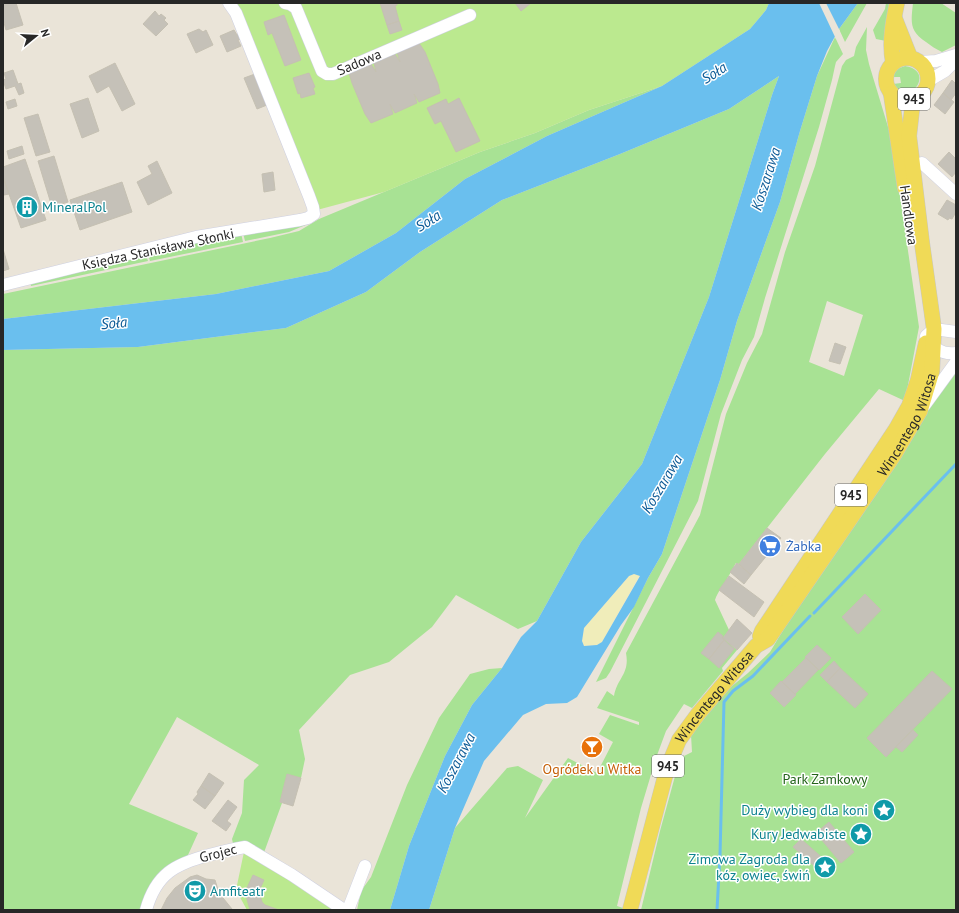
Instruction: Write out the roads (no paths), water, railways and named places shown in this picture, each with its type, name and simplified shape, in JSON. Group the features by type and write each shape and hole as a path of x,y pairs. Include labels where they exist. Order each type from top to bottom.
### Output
{"main road":[{"name":"945","path":"895,18 915,60 925,67 928,74 928,81 924,93 913,100 902,100 892,94 887,88 885,81 888,68 893,62 891,43 897,3"},
{"path":"893,62 899,58 915,60"},
{"name":"Handlowa","path":"892,94 931,337"},
{"name":"Handlowa","path":"913,100 909,136 931,337"},
{"name":"Wincentego Witosa","path":"756,646 768,639 894,455 920,412 932,371 931,337"},
{"name":"Wincentego Witosa","path":"630,910 667,769 679,740 698,714 756,646 762,631 896,429 909,406 931,337"}],"street":[{"name":"Księdza Stanisława Słonki","path":"3,285 190,239 300,220 308,218 314,214 313,207 236,13 229,3"},
{"name":"Sadowa","path":"285,3 296,8 322,71 327,74 333,74 470,15"},
{"path":"915,60 936,61 956,55"},
{"path":"928,81 945,71 956,60"},
{"path":"922,163 956,194"},
{"path":"931,337 956,332"},
{"path":"931,337 946,354 956,353"},
{"path":"920,412 956,362"},
{"name":"Grojec","path":"146,910 150,898 158,883 179,864 191,859 245,847 292,875 344,910"},
{"path":"348,910 365,866"}],"water":[{"path":"769,3 858,3 839,29 827,51 817,76 780,202 737,321 720,380 662,554 634,607 621,625 577,697 567,703 546,704 523,715 484,761 455,828 429,910 390,910 409,846 445,756 472,705 502,668 521,637 537,621 581,542 642,464 709,297 779,76 729,109 620,154 502,200 420,252 366,292 286,328 138,347 3,350 3,319 216,294 329,271 396,233 465,179 547,136 662,86 750,29 766,10","holes":["634,574 640,576 602,642 597,645 584,646 582,641 584,628 629,576"]}],"waterway":[{"path":"814,613 956,464"},
{"path":"717,910 724,702 733,691 753,676 810,616"}],"place":[{"name":"MineralPol","path":"27,207"},
{"name":"Żabka","path":"770,546"},
{"name":"Ogródek u Witka","path":"592,747"},
{"name":"Duży wybieg dla koni","path":"884,810"},
{"name":"Kury Jedwabiste","path":"861,834"},
{"name":"Zimowa Zagroda dla kóz, owiec, świń","path":"825,867"},
{"name":"Amfiteatr","path":"195,891"}],"water label":[{"name":"Soła","path":"714,73"},
{"name":"Koszarawa","path":"766,179"},
{"name":"Soła","path":"428,221"},
{"name":"Soła","path":"114,323"},
{"name":"Koszarawa","path":"662,484"},
{"name":"Koszarawa","path":"456,763"}],"park label":[{"name":"Park Zamkowy","path":"825,779"}]}
